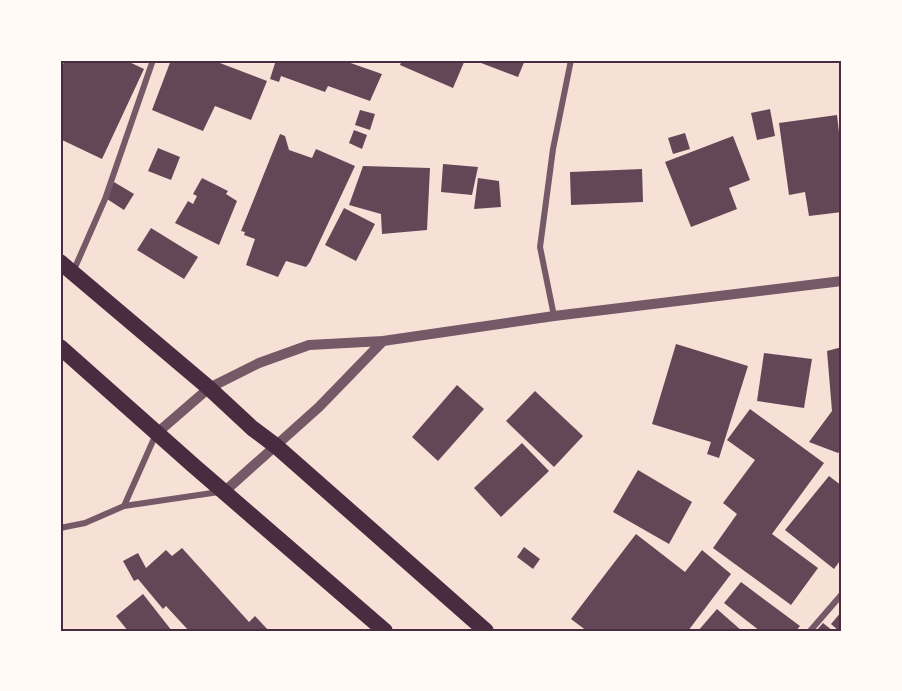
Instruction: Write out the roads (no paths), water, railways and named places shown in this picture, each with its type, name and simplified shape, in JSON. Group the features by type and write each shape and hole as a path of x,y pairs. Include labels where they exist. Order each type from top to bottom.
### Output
{"highway":[{"path":"66,267 209,388 252,428 276,446 486,631"},
{"path":"60,347 385,631"}],"street":[{"path":"66,267 105,199 153,60"},
{"path":"554,316 540,246 554,149 571,60"},
{"path":"124,506 157,433 209,388 259,363 309,345 383,341 554,316 842,280"},
{"path":"60,528 85,523 124,506 225,491 319,407 383,341"},
{"path":"810,631 842,594"}]}
